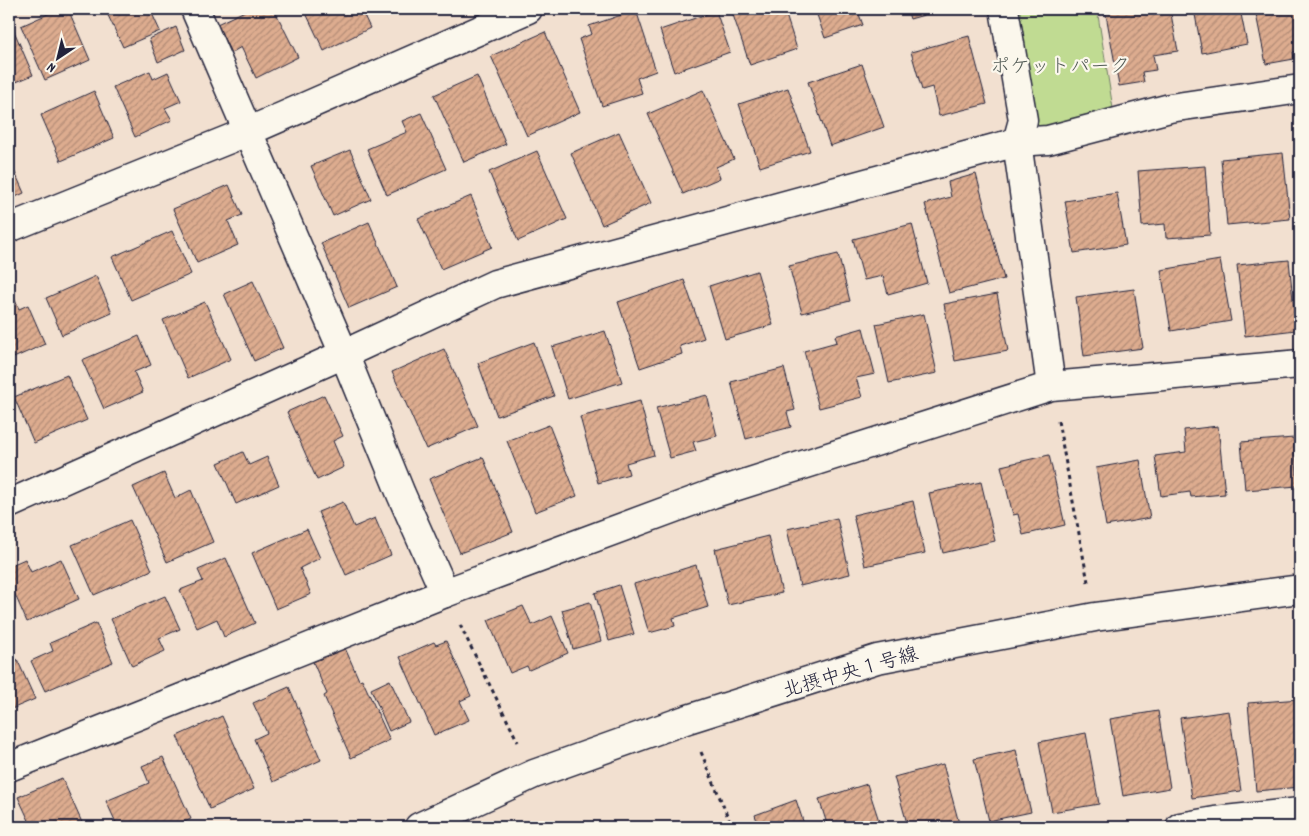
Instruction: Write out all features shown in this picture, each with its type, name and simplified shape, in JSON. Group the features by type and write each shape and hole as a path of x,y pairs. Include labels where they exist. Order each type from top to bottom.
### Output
{"street":[{"path":"195,9 445,593"},
{"path":"9,228 247,132 528,9"},
{"path":"1004,9 1023,120 1017,142 1051,386"},
{"path":"9,504 495,284 1017,142 1048,140 1170,108 1300,90"},
{"path":"9,767 445,593 712,494 1051,386 1300,364"},
{"name":"北摂中央１号線","path":"419,827 534,774 688,719 877,659 1095,617 1300,589"},
{"path":"1180,827 1214,821 1300,812"}],"path":[{"path":"1051,386 1095,617"},
{"path":"445,593 534,774"},
{"path":"688,719 732,827"}],"green space":[{"name":"ポケットパーク","path":"1004,9 1097,9 1115,121 1048,140 1023,120"}],"building":[{"path":"59,9 68,9 90,60 45,80 21,26"},
{"path":"105,9 150,9 160,31 123,47"},
{"path":"249,9 274,9 298,57 256,78 241,47 231,53 217,24"},
{"path":"304,9 361,9 370,28 324,51"},
{"path":"731,9 784,9 797,49 750,65"},
{"path":"815,9 857,9 863,25 825,38"},
{"path":"907,9 945,9 910,19"},
{"path":"1105,9 1170,9 1178,51 1153,55 1156,70 1142,72 1144,82 1119,86"},
{"path":"1194,9 1240,9 1247,44 1202,53"},
{"path":"1255,9 1300,9 1300,50 1293,52 1294,59 1266,64"},
{"path":"636,10 656,71 637,78 642,93 602,106 579,39 592,34 589,26"},
{"path":"716,11 730,52 674,72 660,30"},
{"path":"176,27 185,50 158,62 149,39"},
{"path":"14,31 33,75 9,85 9,34"},
{"path":"545,32 580,112 527,136 491,56"},
{"path":"969,36 987,104 939,116 932,87 922,90 911,52"},
{"path":"862,64 884,127 830,146 808,82"},
{"path":"150,71 153,79 168,72 181,101 165,108 172,120 135,137 113,87"},
{"path":"477,76 506,144 464,162 434,95"},
{"path":"788,88 810,151 760,167 739,104"},
{"path":"703,90 734,159 716,167 720,178 683,194 648,114"},
{"path":"94,91 114,138 61,161 41,115"},
{"path":"421,113 446,169 387,195 367,149 407,132 402,121"},
{"path":"619,132 651,203 602,225 571,153"},
{"path":"350,150 371,199 333,216 311,166"},
{"path":"537,151 567,219 518,241 489,172"},
{"path":"1283,153 1290,219 1227,225 1221,159"},
{"path":"9,159 24,193 9,200"},
{"path":"1205,166 1210,235 1166,238 1165,224 1142,226 1138,171"},
{"path":"976,174 1004,279 949,293 925,204 951,197 948,182"},
{"path":"229,185 242,215 228,221 238,245 197,263 173,209"},
{"path":"1117,193 1126,245 1074,253 1065,201"},
{"path":"471,196 492,247 441,269 418,219"},
{"path":"369,222 397,287 349,308 321,243"},
{"path":"912,224 927,283 888,294 883,276 864,280 853,239"},
{"path":"172,231 191,274 131,300 112,257"},
{"path":"838,254 850,301 802,313 789,266"},
{"path":"1220,260 1231,321 1171,331 1161,270"},
{"path":"1289,260 1296,330 1245,336 1237,265"},
{"path":"757,271 773,325 725,339 709,286"},
{"path":"96,276 112,313 62,335 46,298"},
{"path":"684,280 704,338 680,346 682,354 640,368 618,302"},
{"path":"253,281 283,348 254,361 224,294"},
{"path":"9,287 19,309 28,305 45,344 9,360"},
{"path":"1134,289 1143,348 1084,356 1076,297"},
{"path":"997,294 1008,351 955,361 944,304"},
{"path":"205,302 231,359 188,378 163,320"},
{"path":"924,314 937,373 889,383 876,324"},
{"path":"863,328 875,374 856,378 862,397 819,408 804,351 837,342 835,336"},
{"path":"605,331 622,382 568,399 552,347"},
{"path":"139,336 151,365 134,372 143,392 104,409 82,360"},
{"path":"534,342 554,396 497,416 478,363"},
{"path":"444,349 478,426 426,449 392,372"},
{"path":"784,368 795,410 787,412 791,427 746,439 731,382"},
{"path":"67,375 87,420 34,443 14,397"},
{"path":"324,395 343,436 333,441 344,467 317,480 287,412"},
{"path":"707,395 717,436 693,442 696,451 670,458 656,408"},
{"path":"640,401 654,455 626,463 629,474 598,483 580,417"},
{"path":"549,425 577,496 535,512 507,441"},
{"path":"1218,426 1225,494 1191,497 1190,492 1161,496 1155,456 1186,452 1184,430"},
{"path":"1294,438 1298,486 1245,490 1241,442"},
{"path":"243,452 249,465 267,457 279,485 236,504 218,463"},
{"path":"1049,455 1065,525 1023,535 1018,514 1013,515 1001,466"},
{"path":"483,457 513,532 460,553 429,479"},
{"path":"1140,460 1150,518 1106,526 1096,468"},
{"path":"164,473 175,498 191,490 213,542 167,562 133,487"},
{"path":"981,482 995,541 943,553 929,493"},
{"path":"913,501 925,553 865,566 853,515"},
{"path":"343,502 354,527 375,518 391,555 346,575 318,512"},
{"path":"837,518 850,574 800,586 787,529"},
{"path":"130,520 152,570 94,595 72,545"},
{"path":"307,529 320,558 300,568 311,594 276,609 252,553"},
{"path":"768,536 782,593 728,605 715,549"},
{"path":"226,558 255,623 224,637 217,619 197,628 180,590 203,581 198,570"},
{"path":"25,559 31,572 61,559 79,599 27,622 9,581 9,566"},
{"path":"696,565 708,607 673,618 675,626 649,633 634,584"},
{"path":"619,585 634,634 609,641 595,593"},
{"path":"165,596 180,629 159,638 165,651 132,666 111,619"},
{"path":"590,602 601,641 573,649 562,610"},
{"path":"523,606 532,625 552,616 568,653 529,670 527,666 510,673 488,620"},
{"path":"96,623 113,662 45,691 31,661 53,651 50,643"},
{"path":"446,641 471,696 460,701 469,720 434,735 400,657 434,642 436,645"},
{"path":"345,648 359,680 362,679 390,740 351,758 324,696 327,694 313,662"},
{"path":"17,659 35,699 9,710 9,662"},
{"path":"390,680 409,722 389,731 371,689"},
{"path":"289,687 321,760 273,782 254,739 267,733 253,703"},
{"path":"1300,699 1300,787 1256,791 1248,703"},
{"path":"1158,711 1170,788 1123,796 1110,719"},
{"path":"1229,711 1241,791 1192,798 1180,718"},
{"path":"222,716 254,789 210,809 177,736"},
{"path":"1086,733 1099,804 1052,812 1039,742"},
{"path":"1016,750 1031,812 989,821 974,759"},
{"path":"163,757 191,819 173,827 118,827 106,801 149,783 142,766"},
{"path":"943,764 960,827 908,827 894,777"},
{"path":"62,778 84,827 32,827 18,797"},
{"path":"867,784 881,827 828,827 819,799"},
{"path":"796,800 805,827 759,827 755,815"}]}
